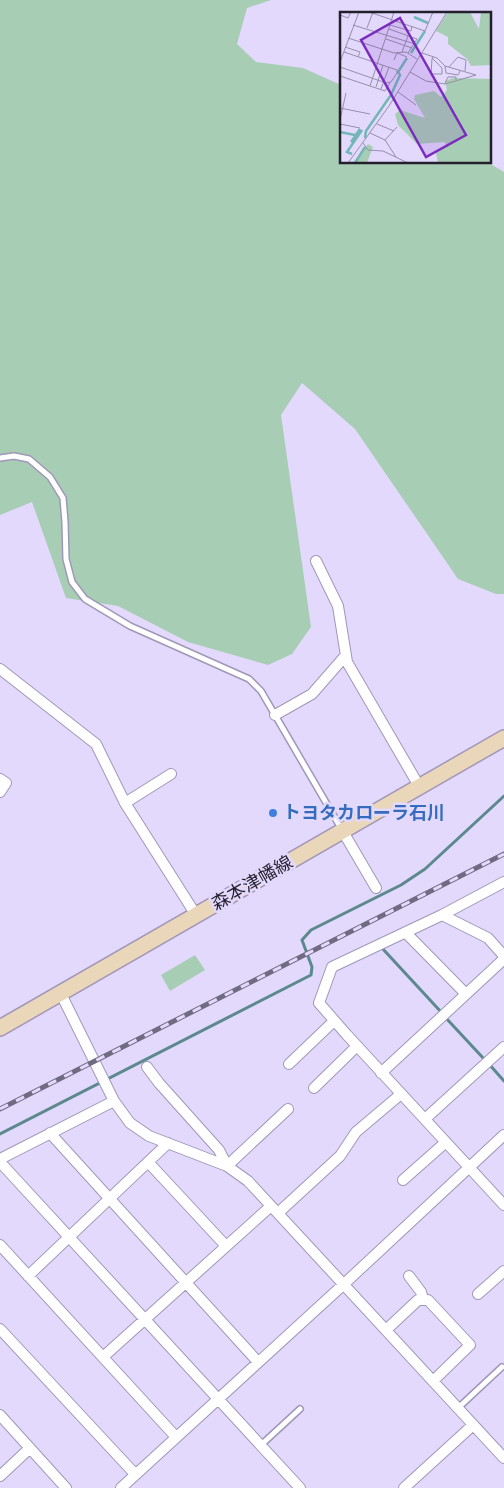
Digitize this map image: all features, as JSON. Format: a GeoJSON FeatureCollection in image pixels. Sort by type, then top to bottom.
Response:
{"type":"FeatureCollection","features":[{"type":"Feature","properties":{"kind":"main road","name":"森本津幡線"},"geometry":{"type":"LineString","coordinates":[[0,1028],[504,738]]}},
{"type":"Feature","properties":{"kind":"street"},"geometry":{"type":"LineString","coordinates":[[316,561],[338,606],[347,662],[419,786]]}},
{"type":"Feature","properties":{"kind":"street"},"geometry":{"type":"LineString","coordinates":[[275,716],[312,694],[346,655]]}},
{"type":"Feature","properties":{"kind":"street"},"geometry":{"type":"LineString","coordinates":[[0,669],[96,744],[125,803],[196,916]]}},
{"type":"Feature","properties":{"kind":"street"},"geometry":{"type":"LineString","coordinates":[[125,803],[171,774]]}},
{"type":"Feature","properties":{"kind":"street"},"geometry":{"type":"LineString","coordinates":[[0,779],[6,783],[0,792]]}},
{"type":"Feature","properties":{"kind":"street"},"geometry":{"type":"LineString","coordinates":[[342,830],[376,888]]}},
{"type":"Feature","properties":{"kind":"street"},"geometry":{"type":"LineString","coordinates":[[502,1198],[470,1168],[381,1073],[319,1003],[332,967],[406,933],[504,882]]}},
{"type":"Feature","properties":{"kind":"street"},"geometry":{"type":"LineString","coordinates":[[381,1073],[504,957],[488,938],[442,915]]}},
{"type":"Feature","properties":{"kind":"street"},"geometry":{"type":"LineString","coordinates":[[406,933],[466,994]]}},
{"type":"Feature","properties":{"kind":"street"},"geometry":{"type":"LineString","coordinates":[[61,994],[107,1087],[130,1123],[149,1136],[196,1152],[227,1166],[248,1181],[473,1425],[503,1454]]}},
{"type":"Feature","properties":{"kind":"street"},"geometry":{"type":"LineString","coordinates":[[289,1064],[334,1021]]}},
{"type":"Feature","properties":{"kind":"street"},"geometry":{"type":"LineString","coordinates":[[314,1088],[357,1046]]}},
{"type":"Feature","properties":{"kind":"street"},"geometry":{"type":"LineString","coordinates":[[425,1119],[504,1047]]}},
{"type":"Feature","properties":{"kind":"street"},"geometry":{"type":"LineString","coordinates":[[147,1067],[158,1083],[219,1150],[227,1166]]}},
{"type":"Feature","properties":{"kind":"street"},"geometry":{"type":"LineString","coordinates":[[102,1357],[226,1246],[340,1156],[356,1132],[402,1094]]}},
{"type":"Feature","properties":{"kind":"street"},"geometry":{"type":"LineString","coordinates":[[114,1100],[0,1160],[300,1488]]}},
{"type":"Feature","properties":{"kind":"street"},"geometry":{"type":"LineString","coordinates":[[227,1166],[288,1109]]}},
{"type":"Feature","properties":{"kind":"street"},"geometry":{"type":"LineString","coordinates":[[50,1133],[258,1362]]}},
{"type":"Feature","properties":{"kind":"street"},"geometry":{"type":"LineString","coordinates":[[120,1488],[504,1135]]}},
{"type":"Feature","properties":{"kind":"street"},"geometry":{"type":"LineString","coordinates":[[403,1180],[446,1142]]}},
{"type":"Feature","properties":{"kind":"street"},"geometry":{"type":"LineString","coordinates":[[28,1276],[168,1143]]}},
{"type":"Feature","properties":{"kind":"street"},"geometry":{"type":"LineString","coordinates":[[148,1162],[226,1246]]}},
{"type":"Feature","properties":{"kind":"street"},"geometry":{"type":"LineString","coordinates":[[0,1245],[176,1437]]}},
{"type":"Feature","properties":{"kind":"street"},"geometry":{"type":"LineString","coordinates":[[478,1294],[504,1271]]}},
{"type":"Feature","properties":{"kind":"street"},"geometry":{"type":"LineString","coordinates":[[409,1276],[421,1292],[423,1300]]}},
{"type":"Feature","properties":{"kind":"street"},"geometry":{"type":"LineString","coordinates":[[386,1330],[418,1300],[428,1300],[470,1345],[433,1381]]}},
{"type":"Feature","properties":{"kind":"street"},"geometry":{"type":"LineString","coordinates":[[0,1329],[136,1474]]}},
{"type":"Feature","properties":{"kind":"street"},"geometry":{"type":"LineString","coordinates":[[0,1415],[66,1488]]}},
{"type":"Feature","properties":{"kind":"street"},"geometry":{"type":"LineString","coordinates":[[404,1488],[473,1425]]}},
{"type":"Feature","properties":{"kind":"street"},"geometry":{"type":"LineString","coordinates":[[0,1476],[30,1448]]}},
{"type":"Feature","properties":{"kind":"lane"},"geometry":{"type":"LineString","coordinates":[[0,458],[14,456],[29,459],[50,477],[62,498],[64,506],[66,559],[72,582],[85,600],[130,626],[249,678],[261,691],[342,830]]}},
{"type":"Feature","properties":{"kind":"lane"},"geometry":{"type":"LineString","coordinates":[[458,1408],[502,1366]]}},
{"type":"Feature","properties":{"kind":"lane"},"geometry":{"type":"LineString","coordinates":[[260,1445],[300,1409]]}},
{"type":"Feature","properties":{"kind":"green space"},"geometry":{"type":"Polygon","coordinates":[[[0,0],[271,0],[247,8],[237,44],[256,62],[303,68],[340,85],[340,164],[491,164],[504,172],[504,594],[496,594],[458,579],[355,429],[302,383],[281,415],[311,627],[292,654],[268,665],[188,642],[118,606],[66,598],[32,502],[0,515],[0,0]]]}},
{"type":"Feature","properties":{"kind":"green space"},"geometry":{"type":"Polygon","coordinates":[[[195,955],[205,970],[170,991],[161,975],[195,955]]]}},
{"type":"Feature","properties":{"kind":"waterway"},"geometry":{"type":"LineString","coordinates":[[0,1134],[311,975],[312,967],[302,940],[311,930],[401,885],[425,869],[504,796]]}},
{"type":"Feature","properties":{"kind":"waterway"},"geometry":{"type":"LineString","coordinates":[[382,948],[442,1013]]}},
{"type":"Feature","properties":{"kind":"waterway"},"geometry":{"type":"LineString","coordinates":[[445,1017],[485,1060]]}},
{"type":"Feature","properties":{"kind":"waterway"},"geometry":{"type":"LineString","coordinates":[[489,1064],[504,1081]]}},
{"type":"Feature","properties":{"kind":"railway"},"geometry":{"type":"LineString","coordinates":[[0,1109],[504,854]]}},
{"type":"Feature","properties":{"kind":"place","name":"トヨタカローラ石川"},"geometry":{"type":"Point","coordinates":[273,813]}}]}
